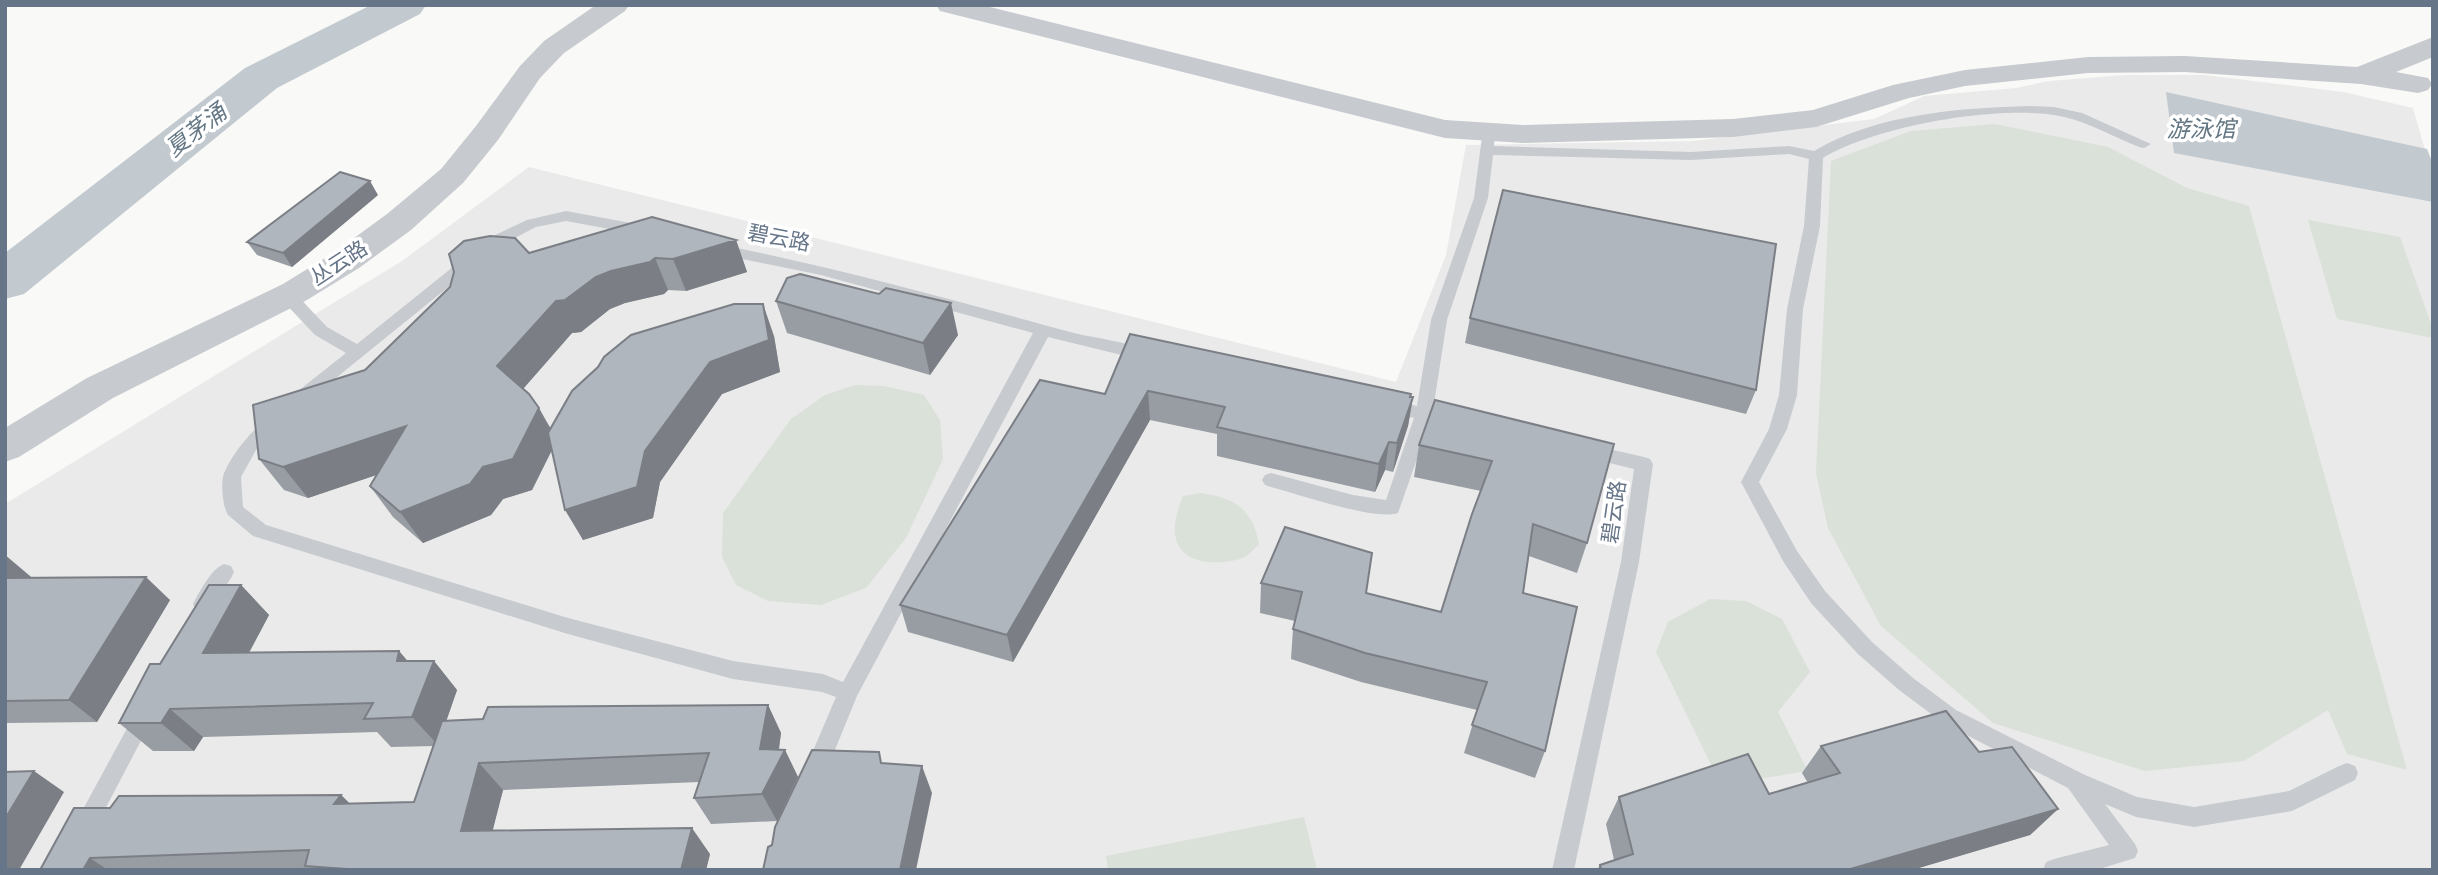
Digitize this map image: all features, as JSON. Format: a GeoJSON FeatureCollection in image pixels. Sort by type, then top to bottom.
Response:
{"type":"FeatureCollection","features":[{"type":"Feature","properties":{"kind":"street","name":"丛云路"},"geometry":{"type":"LineString","coordinates":[[5,447],[100,388],[287,295],[347,260],[408,215],[452,176],[487,133],[530,72],[546,56],[615,5]]}},
{"type":"Feature","properties":{"kind":"street"},"geometry":{"type":"LineString","coordinates":[[949,5],[1488,141],[1575,134],[1733,128],[1816,118],[1903,91],[1965,78],[2088,65],[2185,64],[2361,76],[2418,84]]}},
{"type":"Feature","properties":{"kind":"street"},"geometry":{"type":"LineString","coordinates":[[2361,76],[2410,58],[2433,45]]}},
{"type":"Feature","properties":{"kind":"lane"},"geometry":{"type":"LineString","coordinates":[[2144,144],[2055,111],[2000,112],[1917,121],[1874,129],[1827,147],[1816,156],[1812,226],[1794,309],[1788,395],[1778,429],[1750,482],[1790,556],[1818,597],[1865,648],[1906,684],[1949,716],[2075,781],[2136,807],[2194,817],[2292,801],[2347,773]]}},
{"type":"Feature","properties":{"kind":"lane"},"geometry":{"type":"LineString","coordinates":[[1270,480],[1353,502],[1392,508],[1424,414],[1439,320],[1481,198],[1488,141],[1691,156],[1789,150],[1816,156]]}},
{"type":"Feature","properties":{"kind":"lane"},"geometry":{"type":"LineString","coordinates":[[661,235],[566,216],[532,223],[494,242],[438,290],[292,405],[250,445],[232,477],[234,510],[260,531],[568,626],[733,670],[823,682],[848,693]]}},
{"type":"Feature","properties":{"kind":"lane","name":"碧云路"},"geometry":{"type":"LineString","coordinates":[[701,245],[821,270],[1097,345],[1163,358]]}},
{"type":"Feature","properties":{"kind":"lane"},"geometry":{"type":"LineString","coordinates":[[438,290],[442,312]]}},
{"type":"Feature","properties":{"kind":"lane"},"geometry":{"type":"LineString","coordinates":[[287,295],[321,331],[359,353]]}},
{"type":"Feature","properties":{"kind":"lane"},"geometry":{"type":"LineString","coordinates":[[804,794],[848,693],[1044,330]]}},
{"type":"Feature","properties":{"kind":"lane"},"geometry":{"type":"LineString","coordinates":[[292,405],[326,403]]}},
{"type":"Feature","properties":{"kind":"lane"},"geometry":{"type":"LineString","coordinates":[[1373,403],[1462,423]]}},
{"type":"Feature","properties":{"kind":"lane","name":"碧云路"},"geometry":{"type":"LineString","coordinates":[[1563,870],[1630,562],[1644,464],[1576,449]]}},
{"type":"Feature","properties":{"kind":"lane"},"geometry":{"type":"LineString","coordinates":[[191,623],[224,572]]}},
{"type":"Feature","properties":{"kind":"lane"},"geometry":{"type":"LineString","coordinates":[[61,870],[151,703]]}},
{"type":"Feature","properties":{"kind":"lane"},"geometry":{"type":"LineString","coordinates":[[2054,870],[2127,851],[2075,781]]}},
{"type":"Feature","properties":{"kind":"shaded area"},"geometry":{"type":"Polygon","coordinates":[[[2125,75],[2205,75],[2343,92],[2413,108],[2433,178],[2433,870],[5,870],[5,504],[402,261],[529,167],[1396,382],[1446,255],[1466,145],[1693,141],[1874,119],[1924,96],[2125,75]]]}},
{"type":"Feature","properties":{"kind":"shaded area"},"geometry":{"type":"Polygon","coordinates":[[[1995,124],[2108,147],[2187,188],[2249,206],[2407,770],[2347,754],[2328,710],[2244,761],[2145,771],[1993,723],[1881,626],[1828,528],[1816,473],[1831,161],[1911,131],[1995,124]]]}},
{"type":"Feature","properties":{"kind":"shaded area"},"geometry":{"type":"Polygon","coordinates":[[[2308,220],[2400,237],[2433,329],[2433,338],[2337,319],[2308,220]]]}},
{"type":"Feature","properties":{"kind":"shaded area"},"geometry":{"type":"Polygon","coordinates":[[[855,385],[884,386],[924,395],[940,420],[943,459],[906,538],[866,588],[821,605],[768,601],[736,585],[722,557],[723,513],[791,419],[825,395],[855,385]]]}},
{"type":"Feature","properties":{"kind":"shaded area"},"geometry":{"type":"Polygon","coordinates":[[[1201,493],[1232,502],[1246,513],[1252,522],[1259,544],[1243,558],[1219,562],[1201,561],[1186,555],[1177,543],[1175,530],[1183,496],[1201,493]]]}},
{"type":"Feature","properties":{"kind":"shaded area"},"geometry":{"type":"Polygon","coordinates":[[[1710,599],[1746,601],[1782,619],[1810,672],[1778,712],[1808,771],[1721,785],[1656,652],[1668,622],[1710,599]]]}},
{"type":"Feature","properties":{"kind":"shaded area"},"geometry":{"type":"Polygon","coordinates":[[[1304,817],[1317,870],[1108,870],[1106,856],[1304,817]]]}},
{"type":"Feature","properties":{"kind":"water","name":"游泳馆"},"geometry":{"type":"Polygon","coordinates":[[[2166,92],[2427,149],[2433,164],[2433,202],[2174,153],[2166,92]]]}},
{"type":"Feature","properties":{"kind":"building"},"geometry":{"type":"Polygon","coordinates":[[[340,172],[370,181],[283,253],[247,242],[340,172]]]}},
{"type":"Feature","properties":{"kind":"building"},"geometry":{"type":"Polygon","coordinates":[[[1503,190],[1776,244],[1756,390],[1470,318],[1503,190]]]}},
{"type":"Feature","properties":{"kind":"building"},"geometry":{"type":"Polygon","coordinates":[[[652,217],[736,240],[673,259],[655,258],[650,262],[611,271],[596,277],[565,300],[556,301],[497,366],[529,394],[539,408],[513,459],[483,467],[470,484],[400,512],[370,486],[406,426],[283,467],[259,459],[253,405],[365,370],[450,287],[454,272],[449,254],[464,241],[490,236],[515,238],[529,253],[652,217]]]}},
{"type":"Feature","properties":{"kind":"building"},"geometry":{"type":"Polygon","coordinates":[[[800,274],[879,294],[886,288],[951,303],[923,343],[776,301],[787,278],[800,274]]]}},
{"type":"Feature","properties":{"kind":"building"},"geometry":{"type":"Polygon","coordinates":[[[734,304],[763,304],[769,340],[710,362],[645,451],[637,487],[565,510],[548,433],[572,391],[598,367],[604,357],[631,335],[734,304]]]}},
{"type":"Feature","properties":{"kind":"building"},"geometry":{"type":"Polygon","coordinates":[[[1130,334],[1411,394],[1410,397],[1413,397],[1397,443],[1389,442],[1379,464],[1217,427],[1225,407],[1148,391],[1007,635],[900,605],[1040,380],[1105,394],[1130,334]]]}},
{"type":"Feature","properties":{"kind":"building"},"geometry":{"type":"Polygon","coordinates":[[[1435,400],[1614,444],[1587,543],[1533,524],[1523,593],[1577,607],[1545,751],[1472,725],[1487,682],[1365,653],[1293,629],[1302,592],[1261,583],[1285,527],[1372,553],[1366,593],[1441,612],[1492,461],[1419,445],[1435,400]]]}},
{"type":"Feature","properties":{"kind":"building"},"geometry":{"type":"Polygon","coordinates":[[[146,577],[69,700],[5,701],[5,578],[146,577]]]}},
{"type":"Feature","properties":{"kind":"building"},"geometry":{"type":"Polygon","coordinates":[[[209,585],[241,585],[203,653],[399,651],[397,661],[434,661],[412,717],[364,719],[373,703],[170,709],[161,723],[119,723],[150,664],[160,664],[209,585]]]}},
{"type":"Feature","properties":{"kind":"building"},"geometry":{"type":"Polygon","coordinates":[[[768,705],[760,749],[785,750],[762,794],[694,798],[709,753],[479,763],[461,831],[692,828],[681,870],[361,870],[305,866],[309,850],[90,858],[83,870],[40,870],[74,808],[110,808],[119,796],[341,795],[334,804],[414,802],[442,721],[483,719],[488,707],[768,705]]]}},
{"type":"Feature","properties":{"kind":"building"},"geometry":{"type":"Polygon","coordinates":[[[1946,711],[1979,752],[2012,747],[2058,809],[1847,870],[1601,870],[1600,865],[1633,854],[1619,797],[1748,754],[1769,794],[1840,773],[1821,746],[1946,711]]]}},
{"type":"Feature","properties":{"kind":"building"},"geometry":{"type":"Polygon","coordinates":[[[812,750],[879,752],[881,763],[922,766],[900,870],[763,870],[775,827],[812,750]]]}},
{"type":"Feature","properties":{"kind":"building"},"geometry":{"type":"Polygon","coordinates":[[[34,771],[5,819],[5,772],[34,771]]]}},
{"type":"Feature","properties":{"kind":"waterway","name":"夏茅涌"},"geometry":{"type":"LineString","coordinates":[[5,281],[261,78],[405,5]]}}]}
